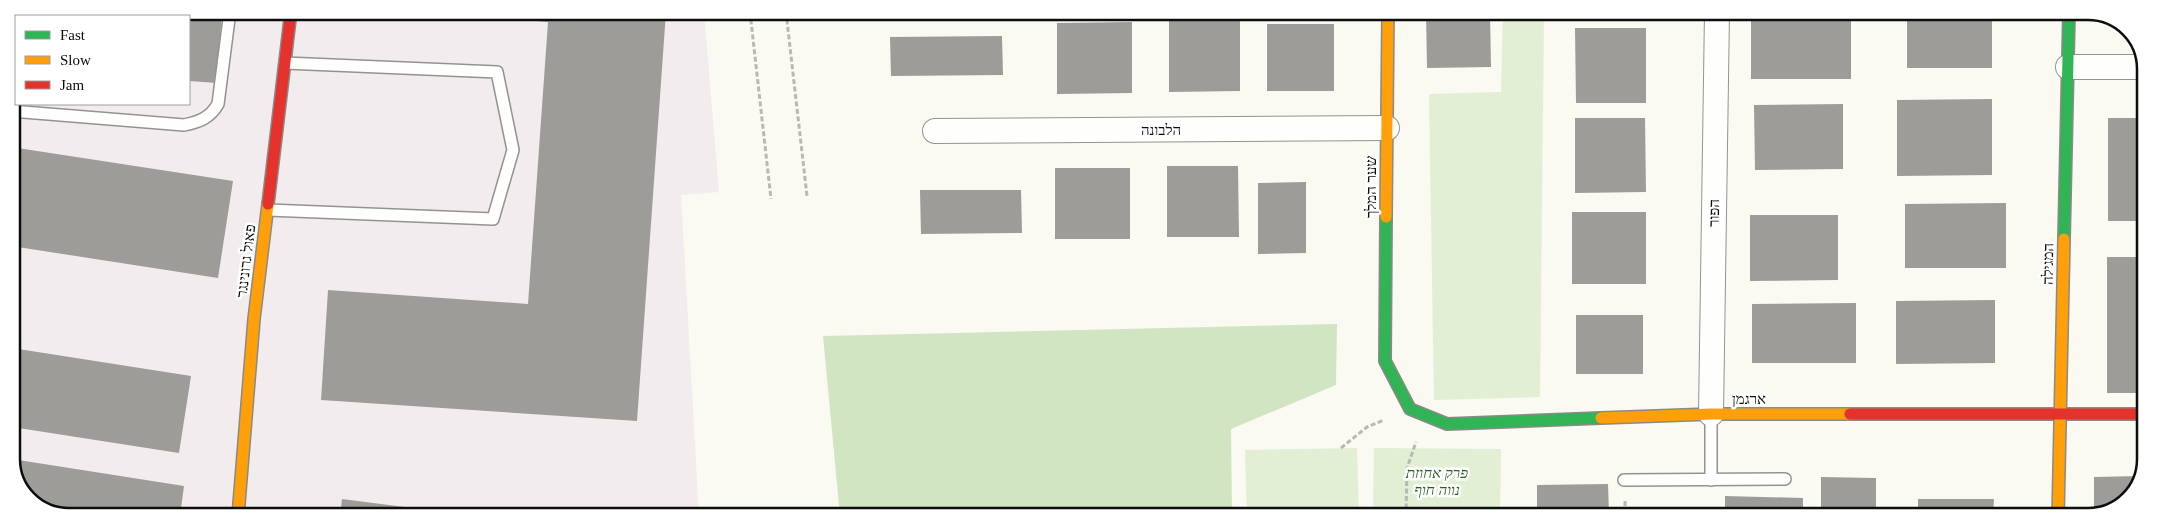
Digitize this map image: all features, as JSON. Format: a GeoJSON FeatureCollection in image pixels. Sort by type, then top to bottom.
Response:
{"type":"FeatureCollection","features":[{"type":"Feature","properties":{"kind":"street","name":"פאול גרונינגר"},"geometry":{"type":"LineString","coordinates":[[239,508],[254,318],[290,20]]}},
{"type":"Feature","properties":{"kind":"street","name":"שער המלך"},"geometry":{"type":"LineString","coordinates":[[1388,20],[1385,361],[1410,410]]}},
{"type":"Feature","properties":{"kind":"street","name":"הפור"},"geometry":{"type":"LineString","coordinates":[[1712,414],[1717,20]]}},
{"type":"Feature","properties":{"kind":"street","name":"המגילה"},"geometry":{"type":"LineString","coordinates":[[2058,508],[2070,20]]}},
{"type":"Feature","properties":{"kind":"street"},"geometry":{"type":"LineString","coordinates":[[2068,67],[2137,67]]}},
{"type":"Feature","properties":{"kind":"street","name":"הלבונה"},"geometry":{"type":"LineString","coordinates":[[935,132],[1387,128]]}},
{"type":"Feature","properties":{"kind":"street","name":"ארגמן"},"geometry":{"type":"LineString","coordinates":[[1410,410],[1447,424],[1712,414],[2137,414]]}},
{"type":"Feature","properties":{"kind":"lane"},"geometry":{"type":"LineString","coordinates":[[20,112],[184,125],[201,121],[213,113],[218,104],[229,20]]}},
{"type":"Feature","properties":{"kind":"lane"},"geometry":{"type":"LineString","coordinates":[[268,210],[493,219],[513,150],[497,72],[285,63]]}},
{"type":"Feature","properties":{"kind":"lane"},"geometry":{"type":"LineString","coordinates":[[1711,480],[1712,414]]}},
{"type":"Feature","properties":{"kind":"lane"},"geometry":{"type":"LineString","coordinates":[[1624,480],[1785,479]]}},
{"type":"Feature","properties":{"kind":"path"},"geometry":{"type":"LineString","coordinates":[[751,20],[771,199]]}},
{"type":"Feature","properties":{"kind":"path"},"geometry":{"type":"LineString","coordinates":[[787,20],[807,196]]}},
{"type":"Feature","properties":{"kind":"path"},"geometry":{"type":"LineString","coordinates":[[1341,448],[1367,427],[1410,410]]}},
{"type":"Feature","properties":{"kind":"path"},"geometry":{"type":"LineString","coordinates":[[1406,508],[1407,468],[1419,434],[1447,424]]}},
{"type":"Feature","properties":{"kind":"shaded area"},"geometry":{"type":"Polygon","coordinates":[[[190,20],[705,20],[719,192],[681,195],[699,508],[69,508],[53,505],[39,498],[28,486],[24,478],[20,462],[20,105],[190,105],[190,20]]]}},
{"type":"Feature","properties":{"kind":"green space"},"geometry":{"type":"Polygon","coordinates":[[[1503,20],[1544,20],[1540,397],[1434,400],[1429,94],[1501,92],[1503,20]]]}},
{"type":"Feature","properties":{"kind":"green space"},"geometry":{"type":"Polygon","coordinates":[[[1337,324],[1336,385],[1231,429],[1232,508],[839,508],[823,336],[1337,324]]]}},
{"type":"Feature","properties":{"kind":"green space"},"geometry":{"type":"Polygon","coordinates":[[[1357,448],[1359,508],[1247,508],[1245,450],[1357,448]]]}},
{"type":"Feature","properties":{"kind":"green space","name":"פרק אחוזת נווה חוף"},"geometry":{"type":"Polygon","coordinates":[[[1374,448],[1501,449],[1500,508],[1373,508],[1374,448]]]}},
{"type":"Feature","properties":{"kind":"building"},"geometry":{"type":"Polygon","coordinates":[[[190,20],[221,20],[217,83],[190,81],[190,20]]]}},
{"type":"Feature","properties":{"kind":"building"},"geometry":{"type":"Polygon","coordinates":[[[524,20],[665,20],[637,421],[321,400],[328,290],[528,304],[548,22],[524,20]]]}},
{"type":"Feature","properties":{"kind":"building"},"geometry":{"type":"Polygon","coordinates":[[[1426,20],[1490,20],[1491,67],[1427,68],[1426,20]]]}},
{"type":"Feature","properties":{"kind":"building"},"geometry":{"type":"Polygon","coordinates":[[[1751,20],[1851,20],[1851,79],[1751,79],[1751,20]]]}},
{"type":"Feature","properties":{"kind":"building"},"geometry":{"type":"Polygon","coordinates":[[[1907,20],[1992,20],[1992,68],[1907,68],[1907,20]]]}},
{"type":"Feature","properties":{"kind":"building"},"geometry":{"type":"Polygon","coordinates":[[[1169,21],[1240,21],[1240,91],[1169,92],[1169,21]]]}},
{"type":"Feature","properties":{"kind":"building"},"geometry":{"type":"Polygon","coordinates":[[[1132,22],[1132,93],[1057,94],[1057,23],[1132,22]]]}},
{"type":"Feature","properties":{"kind":"building"},"geometry":{"type":"Polygon","coordinates":[[[1267,24],[1334,24],[1334,91],[1267,91],[1267,24]]]}},
{"type":"Feature","properties":{"kind":"building"},"geometry":{"type":"Polygon","coordinates":[[[1575,28],[1646,28],[1646,103],[1576,103],[1575,28]]]}},
{"type":"Feature","properties":{"kind":"building"},"geometry":{"type":"Polygon","coordinates":[[[1002,36],[1003,75],[891,76],[890,37],[1002,36]]]}},
{"type":"Feature","properties":{"kind":"building"},"geometry":{"type":"Polygon","coordinates":[[[1992,99],[1992,175],[1897,176],[1897,100],[1992,99]]]}},
{"type":"Feature","properties":{"kind":"building"},"geometry":{"type":"Polygon","coordinates":[[[1843,104],[1843,169],[1755,170],[1754,105],[1843,104]]]}},
{"type":"Feature","properties":{"kind":"building"},"geometry":{"type":"Polygon","coordinates":[[[1575,118],[1645,118],[1646,192],[1575,193],[1575,118]]]}},
{"type":"Feature","properties":{"kind":"building"},"geometry":{"type":"Polygon","coordinates":[[[2108,118],[2137,118],[2137,221],[2108,221],[2108,118]]]}},
{"type":"Feature","properties":{"kind":"building"},"geometry":{"type":"Polygon","coordinates":[[[20,148],[233,181],[218,278],[20,247],[20,148]]]}},
{"type":"Feature","properties":{"kind":"building"},"geometry":{"type":"Polygon","coordinates":[[[1167,166],[1238,166],[1239,237],[1167,237],[1167,166]]]}},
{"type":"Feature","properties":{"kind":"building"},"geometry":{"type":"Polygon","coordinates":[[[1055,168],[1130,168],[1130,239],[1055,239],[1055,168]]]}},
{"type":"Feature","properties":{"kind":"building"},"geometry":{"type":"Polygon","coordinates":[[[1306,182],[1306,253],[1258,254],[1258,183],[1306,182]]]}},
{"type":"Feature","properties":{"kind":"building"},"geometry":{"type":"Polygon","coordinates":[[[920,190],[1021,190],[1022,233],[921,234],[920,190]]]}},
{"type":"Feature","properties":{"kind":"building"},"geometry":{"type":"Polygon","coordinates":[[[2006,203],[2006,268],[1905,268],[1905,204],[2006,203]]]}},
{"type":"Feature","properties":{"kind":"building"},"geometry":{"type":"Polygon","coordinates":[[[1572,212],[1646,212],[1646,284],[1572,284],[1572,212]]]}},
{"type":"Feature","properties":{"kind":"building"},"geometry":{"type":"Polygon","coordinates":[[[1750,215],[1838,215],[1838,280],[1750,281],[1750,215]]]}},
{"type":"Feature","properties":{"kind":"building"},"geometry":{"type":"Polygon","coordinates":[[[2107,257],[2137,257],[2137,393],[2107,393],[2107,257]]]}},
{"type":"Feature","properties":{"kind":"building"},"geometry":{"type":"Polygon","coordinates":[[[1995,300],[1995,363],[1896,364],[1896,301],[1995,300]]]}},
{"type":"Feature","properties":{"kind":"building"},"geometry":{"type":"Polygon","coordinates":[[[1856,303],[1856,363],[1752,363],[1752,304],[1856,303]]]}},
{"type":"Feature","properties":{"kind":"building"},"geometry":{"type":"Polygon","coordinates":[[[1576,315],[1643,315],[1643,374],[1576,374],[1576,315]]]}},
{"type":"Feature","properties":{"kind":"building"},"geometry":{"type":"Polygon","coordinates":[[[20,349],[191,376],[179,453],[20,428],[20,349]]]}},
{"type":"Feature","properties":{"kind":"building"},"geometry":{"type":"Polygon","coordinates":[[[20,460],[184,486],[181,508],[59,507],[44,501],[32,491],[24,478],[20,460]]]}},
{"type":"Feature","properties":{"kind":"building"},"geometry":{"type":"Polygon","coordinates":[[[2133,476],[2127,489],[2120,496],[2104,505],[2094,507],[2094,477],[2133,476]]]}},
{"type":"Feature","properties":{"kind":"building"},"geometry":{"type":"Polygon","coordinates":[[[1821,477],[1876,478],[1876,508],[1821,508],[1821,477]]]}},
{"type":"Feature","properties":{"kind":"building"},"geometry":{"type":"Polygon","coordinates":[[[1608,484],[1609,508],[1537,508],[1537,485],[1608,484]]]}},
{"type":"Feature","properties":{"kind":"building"},"geometry":{"type":"Polygon","coordinates":[[[1725,496],[1803,498],[1803,508],[1725,508],[1725,496]]]}},
{"type":"Feature","properties":{"kind":"building"},"geometry":{"type":"Polygon","coordinates":[[[342,499],[412,508],[341,508],[342,499]]]}},
{"type":"Feature","properties":{"kind":"building"},"geometry":{"type":"Polygon","coordinates":[[[1918,499],[1994,499],[1994,508],[1918,508],[1918,499]]]}},
{"type":"Feature","properties":{"kind":"traffic: fast"},"geometry":{"type":"LineString","coordinates":[[2064,239],[2069,20]]}},
{"type":"Feature","properties":{"kind":"traffic: fast"},"geometry":{"type":"LineString","coordinates":[[1386,217],[1385,361],[1410,409],[1447,424],[1601,418]]}},
{"type":"Feature","properties":{"kind":"traffic: slow"},"geometry":{"type":"LineString","coordinates":[[1386,217],[1388,20]]}},
{"type":"Feature","properties":{"kind":"traffic: slow"},"geometry":{"type":"LineString","coordinates":[[239,508],[254,319],[268,204]]}},
{"type":"Feature","properties":{"kind":"traffic: slow"},"geometry":{"type":"LineString","coordinates":[[2058,508],[2064,239]]}},
{"type":"Feature","properties":{"kind":"traffic: slow"},"geometry":{"type":"LineString","coordinates":[[1601,418],[1711,414],[1850,414]]}},
{"type":"Feature","properties":{"kind":"traffic: jam"},"geometry":{"type":"LineString","coordinates":[[268,204],[290,20]]}},
{"type":"Feature","properties":{"kind":"traffic: jam"},"geometry":{"type":"LineString","coordinates":[[1850,414],[2137,414]]}}]}
